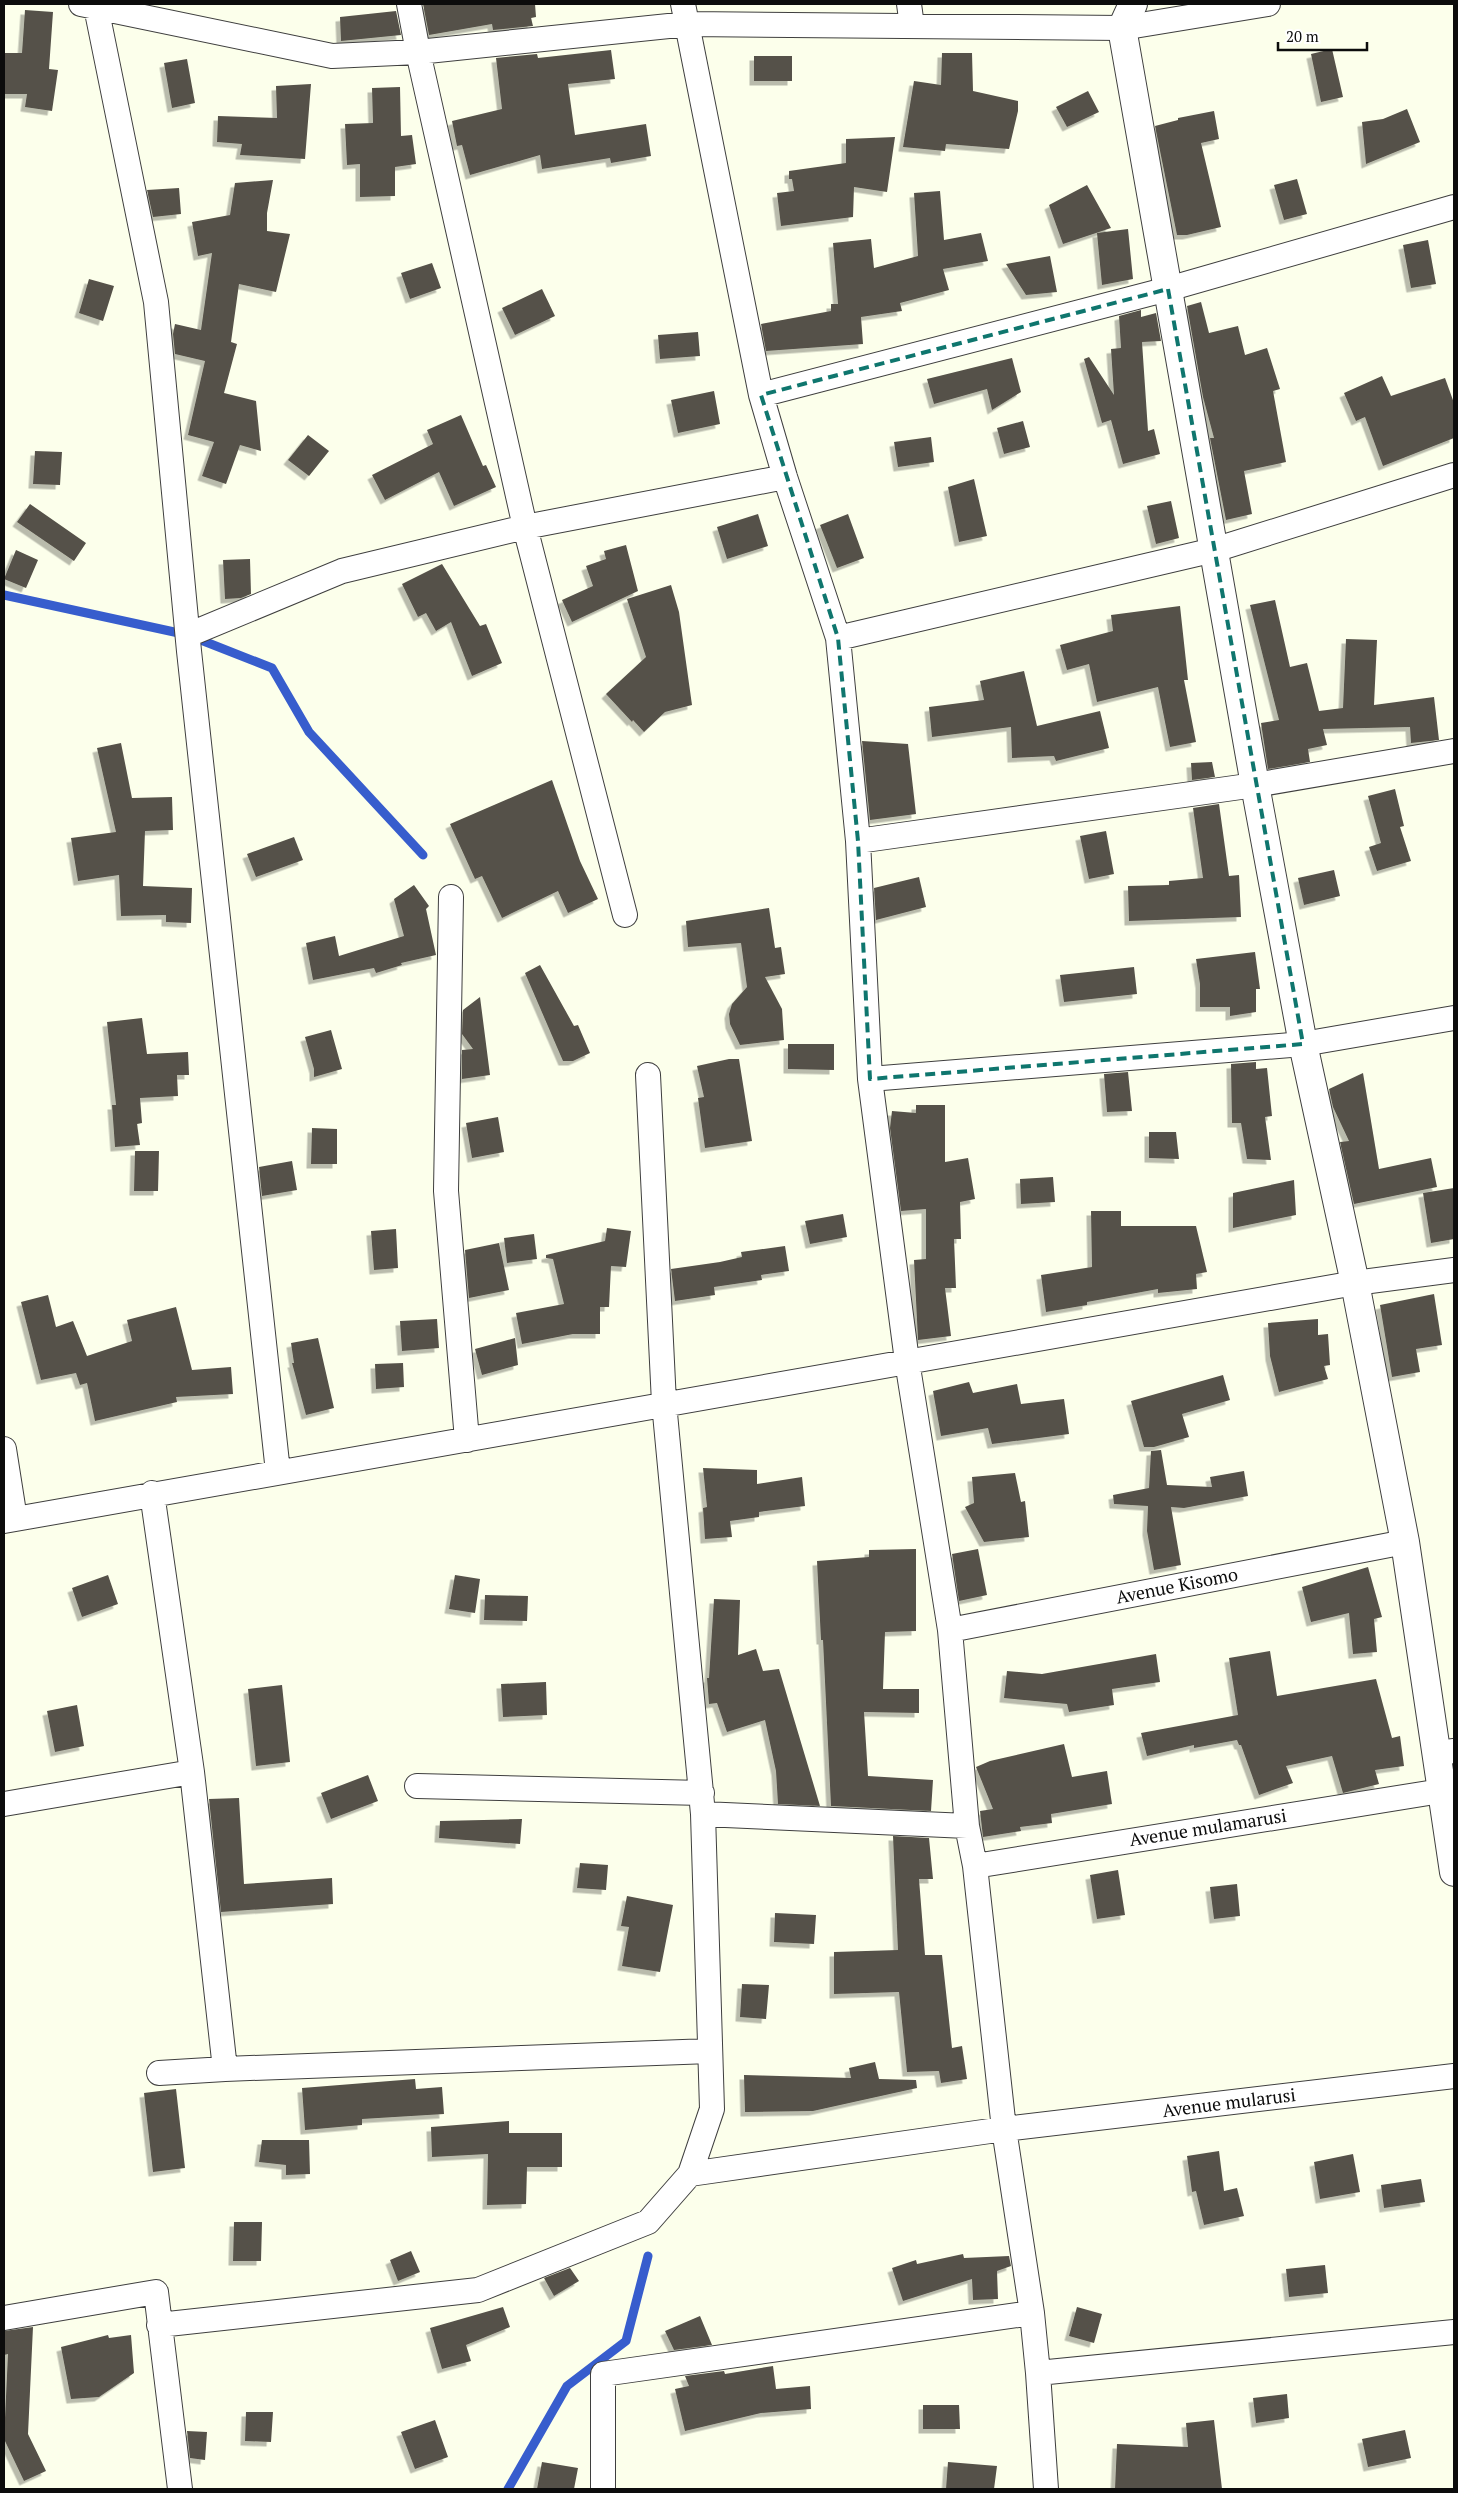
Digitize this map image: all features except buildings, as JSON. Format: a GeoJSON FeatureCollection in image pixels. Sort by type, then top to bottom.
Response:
{"type":"FeatureCollection","features":[{"type":"Feature","properties":{"kind":"street"},"geometry":{"type":"LineString","coordinates":[[409,4],[418,52],[525,527],[625,915]]}},
{"type":"Feature","properties":{"kind":"street"},"geometry":{"type":"LineString","coordinates":[[1133,4],[1122,28],[1255,785],[1303,1044],[1355,1283],[1445,1752],[1441,1791],[1454,1872]]}},
{"type":"Feature","properties":{"kind":"street"},"geometry":{"type":"LineString","coordinates":[[278,1472],[188,635],[156,302],[88,6],[154,12],[332,56],[418,52],[686,14],[910,15],[1122,28],[1268,4]]}},
{"type":"Feature","properties":{"kind":"street"},"geometry":{"type":"LineString","coordinates":[[686,14],[761,395],[785,477],[838,638],[858,841],[870,1079],[907,1361],[950,1630],[967,1826],[975,1866],[1004,2130],[1032,2313],[1046,2489]]}},
{"type":"Feature","properties":{"kind":"street"},"geometry":{"type":"LineString","coordinates":[[761,395],[1168,289],[1454,207]]}},
{"type":"Feature","properties":{"kind":"street"},"geometry":{"type":"LineString","coordinates":[[838,638],[1214,550],[1454,475]]}},
{"type":"Feature","properties":{"kind":"street"},"geometry":{"type":"LineString","coordinates":[[188,635],[342,571],[525,527],[785,477]]}},
{"type":"Feature","properties":{"kind":"street"},"geometry":{"type":"LineString","coordinates":[[858,841],[1255,785],[1454,751]]}},
{"type":"Feature","properties":{"kind":"street"},"geometry":{"type":"LineString","coordinates":[[451,898],[446,1192],[467,1440]]}},
{"type":"Feature","properties":{"kind":"street"},"geometry":{"type":"LineString","coordinates":[[870,1079],[1303,1044],[1454,1018]]}},
{"type":"Feature","properties":{"kind":"street"},"geometry":{"type":"LineString","coordinates":[[159,2325],[478,2290],[648,2222],[690,2174],[712,2109],[702,1803],[664,1403],[648,1075]]}},
{"type":"Feature","properties":{"kind":"street"},"geometry":{"type":"LineString","coordinates":[[4,1449],[9,1520],[152,1493],[467,1440],[664,1403],[1355,1283],[1454,1270]]}},
{"type":"Feature","properties":{"kind":"street"},"geometry":{"type":"LineString","coordinates":[[152,1493],[192,1772],[225,2069]]}},
{"type":"Feature","properties":{"kind":"street","name":"Avenue Kisomo"},"geometry":{"type":"LineString","coordinates":[[950,1630],[1405,1542]]}},
{"type":"Feature","properties":{"kind":"street"},"geometry":{"type":"LineString","coordinates":[[4,1804],[192,1772]]}},
{"type":"Feature","properties":{"kind":"street"},"geometry":{"type":"LineString","coordinates":[[418,1786],[702,1803],[967,1826]]}},
{"type":"Feature","properties":{"kind":"street","name":"Avenue mulamarusi"},"geometry":{"type":"LineString","coordinates":[[975,1866],[1441,1791]]}},
{"type":"Feature","properties":{"kind":"street"},"geometry":{"type":"LineString","coordinates":[[159,2073],[710,2051]]}},
{"type":"Feature","properties":{"kind":"street","name":"Avenue mularusi"},"geometry":{"type":"LineString","coordinates":[[690,2174],[1004,2130],[1454,2076]]}},
{"type":"Feature","properties":{"kind":"street"},"geometry":{"type":"LineString","coordinates":[[4,2318],[156,2292],[180,2489]]}},
{"type":"Feature","properties":{"kind":"street"},"geometry":{"type":"LineString","coordinates":[[603,2489],[603,2374],[1032,2313]]}},
{"type":"Feature","properties":{"kind":"street"},"geometry":{"type":"LineString","coordinates":[[1038,2373],[1454,2332]]}},
{"type":"Feature","properties":{"kind":"highlighted area"},"geometry":{"type":"Polygon","coordinates":[[[1168,289],[1303,1044],[870,1079],[858,841],[838,638],[761,395],[1168,289]]]}},
{"type":"Feature","properties":{"kind":"waterway"},"geometry":{"type":"LineString","coordinates":[[4,595],[188,635],[272,668],[309,732],[423,855]]}},
{"type":"Feature","properties":{"kind":"waterway"},"geometry":{"type":"LineString","coordinates":[[508,2489],[567,2386],[626,2341],[648,2256]]}}]}
